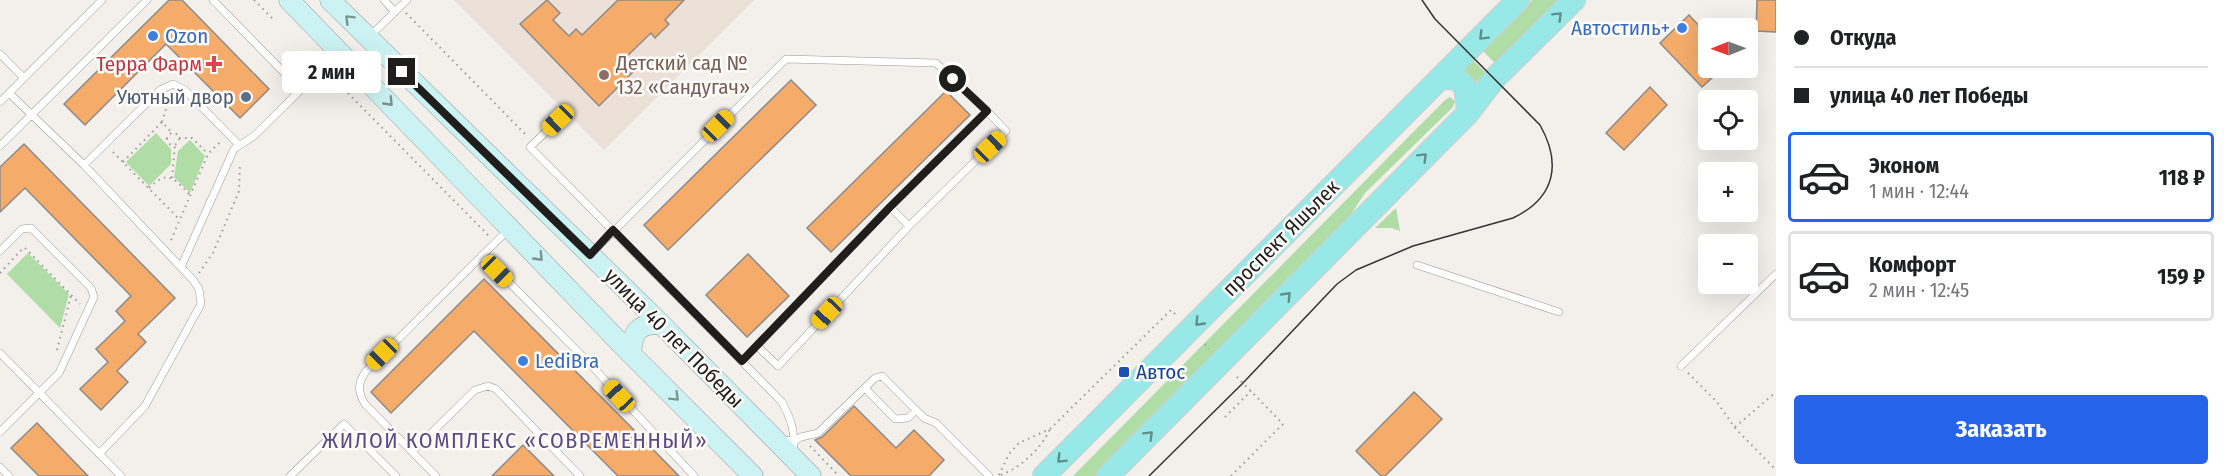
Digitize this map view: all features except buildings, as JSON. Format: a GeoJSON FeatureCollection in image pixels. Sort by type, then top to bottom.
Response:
{"type":"FeatureCollection","features":[{"type":"Feature","properties":{"kind":"main road","name":"проспект Яшьлек"},"geometry":{"type":"LineString","coordinates":[[1044,476],[1518,0]]}},
{"type":"Feature","properties":{"kind":"main road","name":"проспект Яшьлек"},"geometry":{"type":"LineString","coordinates":[[1108,476],[1468,113],[1495,78],[1574,0]]}},
{"type":"Feature","properties":{"kind":"main road"},"geometry":{"type":"LineString","coordinates":[[1440,79],[1450,77],[1465,85],[1468,113]]}},
{"type":"Feature","properties":{"kind":"street","name":"улица 40 лет Победы"},"geometry":{"type":"LineString","coordinates":[[289,0],[753,476]]}},
{"type":"Feature","properties":{"kind":"street","name":"улица 40 лет Победы"},"geometry":{"type":"LineString","coordinates":[[330,0],[661,324],[775,440],[794,449],[811,476]]}},
{"type":"Feature","properties":{"kind":"street"},"geometry":{"type":"LineString","coordinates":[[632,354],[633,340],[637,331],[646,324],[661,324]]}},
{"type":"Feature","properties":{"kind":"lane"},"geometry":{"type":"LineString","coordinates":[[0,102],[102,0]]}},
{"type":"Feature","properties":{"kind":"lane"},"geometry":{"type":"LineString","coordinates":[[0,146],[147,0]]}},
{"type":"Feature","properties":{"kind":"lane"},"geometry":{"type":"LineString","coordinates":[[213,0],[301,90]]}},
{"type":"Feature","properties":{"kind":"lane"},"geometry":{"type":"LineString","coordinates":[[384,0],[395,12]]}},
{"type":"Feature","properties":{"kind":"lane"},"geometry":{"type":"LineString","coordinates":[[368,38],[407,0]]}},
{"type":"Feature","properties":{"kind":"lane"},"geometry":{"type":"LineString","coordinates":[[181,267],[230,155],[239,145],[254,136],[340,51]]}},
{"type":"Feature","properties":{"kind":"lane"},"geometry":{"type":"LineString","coordinates":[[0,54],[24,78]]}},
{"type":"Feature","properties":{"kind":"lane"},"geometry":{"type":"LineString","coordinates":[[590,255],[786,59],[936,63],[1006,131],[909,226],[778,366],[757,346]]}},
{"type":"Feature","properties":{"kind":"lane"},"geometry":{"type":"LineString","coordinates":[[84,165],[160,90],[173,84],[185,90],[239,145]]}},
{"type":"Feature","properties":{"kind":"lane"},"geometry":{"type":"LineString","coordinates":[[9,93],[84,165],[199,289],[201,304],[142,411],[99,454]]}},
{"type":"Feature","properties":{"kind":"lane"},"geometry":{"type":"LineString","coordinates":[[742,361],[890,207],[987,111]]}},
{"type":"Feature","properties":{"kind":"lane"},"geometry":{"type":"LineString","coordinates":[[558,120],[530,147],[782,402],[792,423],[794,449]]}},
{"type":"Feature","properties":{"kind":"lane"},"geometry":{"type":"LineString","coordinates":[[890,207],[909,226]]}},
{"type":"Feature","properties":{"kind":"lane"},"geometry":{"type":"LineString","coordinates":[[436,476],[365,404],[359,388],[360,380],[366,370],[510,227]]}},
{"type":"Feature","properties":{"kind":"lane"},"geometry":{"type":"LineString","coordinates":[[0,251],[22,229],[31,228],[92,288],[94,297],[89,313],[61,370],[0,432]]}},
{"type":"Feature","properties":{"kind":"lane"},"geometry":{"type":"LineString","coordinates":[[482,255],[589,363],[694,476]]}},
{"type":"Feature","properties":{"kind":"lane"},"geometry":{"type":"LineString","coordinates":[[1417,266],[1559,312]]}},
{"type":"Feature","properties":{"kind":"lane"},"geometry":{"type":"LineString","coordinates":[[1682,366],[1776,274]]}},
{"type":"Feature","properties":{"kind":"lane"},"geometry":{"type":"LineString","coordinates":[[0,353],[120,476]]}},
{"type":"Feature","properties":{"kind":"lane"},"geometry":{"type":"LineString","coordinates":[[794,449],[801,437],[820,432],[875,378],[882,376],[924,418],[936,423],[989,476]]}},
{"type":"Feature","properties":{"kind":"lane"},"geometry":{"type":"LineString","coordinates":[[412,452],[475,390],[488,386],[496,389],[580,476]]}},
{"type":"Feature","properties":{"kind":"lane"},"geometry":{"type":"LineString","coordinates":[[865,388],[895,418],[908,418],[916,410]]}},
{"type":"Feature","properties":{"kind":"lane"},"geometry":{"type":"LineString","coordinates":[[290,476],[344,424],[396,476]]}},
{"type":"Feature","properties":{"kind":"lane"},"geometry":{"type":"LineString","coordinates":[[0,467],[9,476]]}},
{"type":"Feature","properties":{"kind":"path"},"geometry":{"type":"LineString","coordinates":[[254,0],[272,18]]}},
{"type":"Feature","properties":{"kind":"path"},"geometry":{"type":"LineString","coordinates":[[323,68],[495,242]]}},
{"type":"Feature","properties":{"kind":"path"},"geometry":{"type":"LineString","coordinates":[[123,162],[162,122],[173,84]]}},
{"type":"Feature","properties":{"kind":"path"},"geometry":{"type":"LineString","coordinates":[[162,122],[179,138],[192,138],[208,154]]}},
{"type":"Feature","properties":{"kind":"path"},"geometry":{"type":"LineString","coordinates":[[172,133],[167,136],[167,142],[175,145]]}},
{"type":"Feature","properties":{"kind":"path"},"geometry":{"type":"LineString","coordinates":[[166,251],[208,154],[228,133]]}},
{"type":"Feature","properties":{"kind":"path"},"geometry":{"type":"LineString","coordinates":[[172,178],[175,145],[178,144],[179,138]]}},
{"type":"Feature","properties":{"kind":"path"},"geometry":{"type":"LineString","coordinates":[[105,144],[180,220]]}},
{"type":"Feature","properties":{"kind":"path"},"geometry":{"type":"LineString","coordinates":[[193,280],[213,253],[239,191],[239,145]]}},
{"type":"Feature","properties":{"kind":"path"},"geometry":{"type":"LineString","coordinates":[[148,188],[162,177],[172,178],[190,195]]}},
{"type":"Feature","properties":{"kind":"path"},"geometry":{"type":"LineString","coordinates":[[14,237],[89,313]]}},
{"type":"Feature","properties":{"kind":"path"},"geometry":{"type":"LineString","coordinates":[[0,273],[25,248]]}},
{"type":"Feature","properties":{"kind":"path"},"geometry":{"type":"LineString","coordinates":[[55,356],[71,295]]}},
{"type":"Feature","properties":{"kind":"path"},"geometry":{"type":"LineString","coordinates":[[999,475],[1014,470],[1044,441],[1050,429],[1171,310]]}},
{"type":"Feature","properties":{"kind":"path"},"geometry":{"type":"LineString","coordinates":[[1682,366],[1717,402],[1735,428],[1776,470]]}},
{"type":"Feature","properties":{"kind":"path"},"geometry":{"type":"LineString","coordinates":[[1231,476],[1283,424],[1235,375]]}},
{"type":"Feature","properties":{"kind":"path"},"geometry":{"type":"LineString","coordinates":[[1225,417],[1251,391]]}},
{"type":"Feature","properties":{"kind":"path"},"geometry":{"type":"LineString","coordinates":[[1735,428],[1776,392]]}},
{"type":"Feature","properties":{"kind":"path"},"geometry":{"type":"LineString","coordinates":[[999,475],[1009,454],[1019,443],[1050,429]]}},
{"type":"Feature","properties":{"kind":"shaded area","name":"Детский сад № 132 «Сандугач»"},"geometry":{"type":"Polygon","coordinates":[[[454,0],[754,0],[604,150],[454,0]]]}},
{"type":"Feature","properties":{"kind":"green space"},"geometry":{"type":"Polygon","coordinates":[[[1532,0],[1559,0],[1496,64],[1482,50],[1532,0]]]}},
{"type":"Feature","properties":{"kind":"green space"},"geometry":{"type":"Polygon","coordinates":[[[1473,60],[1486,73],[1474,84],[1462,70],[1473,60]]]}},
{"type":"Feature","properties":{"kind":"green space"},"geometry":{"type":"Polygon","coordinates":[[[1450,97],[1455,101],[1453,107],[1365,193],[1342,228],[1096,476],[1073,476],[1445,100],[1450,97]]]}},
{"type":"Feature","properties":{"kind":"green space"},"geometry":{"type":"Polygon","coordinates":[[[156,133],[171,149],[171,164],[149,186],[126,162],[156,133]]]}},
{"type":"Feature","properties":{"kind":"green space"},"geometry":{"type":"Polygon","coordinates":[[[190,140],[205,156],[190,193],[174,177],[178,151],[190,140]]]}},
{"type":"Feature","properties":{"kind":"green space"},"geometry":{"type":"Polygon","coordinates":[[[1396,208],[1400,231],[1392,228],[1375,228],[1396,208]]]}},
{"type":"Feature","properties":{"kind":"green space"},"geometry":{"type":"Polygon","coordinates":[[[28,253],[69,294],[60,328],[7,274],[28,253]]]}},
{"type":"Feature","properties":{"kind":"tram line"},"geometry":{"type":"LineString","coordinates":[[1149,476],[1243,383],[1337,284],[1356,270],[1413,246],[1513,218],[1538,201],[1546,190],[1552,166],[1551,153],[1540,125],[1435,19],[1422,0]]}},
{"type":"Feature","properties":{"kind":"place","name":"Автостиль+"},"geometry":{"type":"Point","coordinates":[1682,28]}},
{"type":"Feature","properties":{"kind":"place","name":"Ozon"},"geometry":{"type":"Point","coordinates":[153,36]}},
{"type":"Feature","properties":{"kind":"place","name":"Терра Фарм"},"geometry":{"type":"Point","coordinates":[214,64]}},
{"type":"Feature","properties":{"kind":"place","name":"Детский сад № 132 «Сандугач»"},"geometry":{"type":"Point","coordinates":[604,75]}},
{"type":"Feature","properties":{"kind":"place","name":"Уютный двор"},"geometry":{"type":"Point","coordinates":[246,97]}},
{"type":"Feature","properties":{"kind":"place","name":"LediBra"},"geometry":{"type":"Point","coordinates":[523,361]}},
{"type":"Feature","properties":{"kind":"place","name":"Автос"},"geometry":{"type":"Point","coordinates":[1124,372]}},
{"type":"Feature","properties":{"kind":"district","name":"ЖИЛОЙ КОМПЛЕКС «СОВРЕМЕННЫЙ»"},"geometry":{"type":"Point","coordinates":[515,440]}},
{"type":"Feature","properties":{"kind":"route"},"geometry":{"type":"LineString","coordinates":[[402,72],[590,255],[613,230],[742,361],[890,207],[987,111],[953,79]]}}]}
